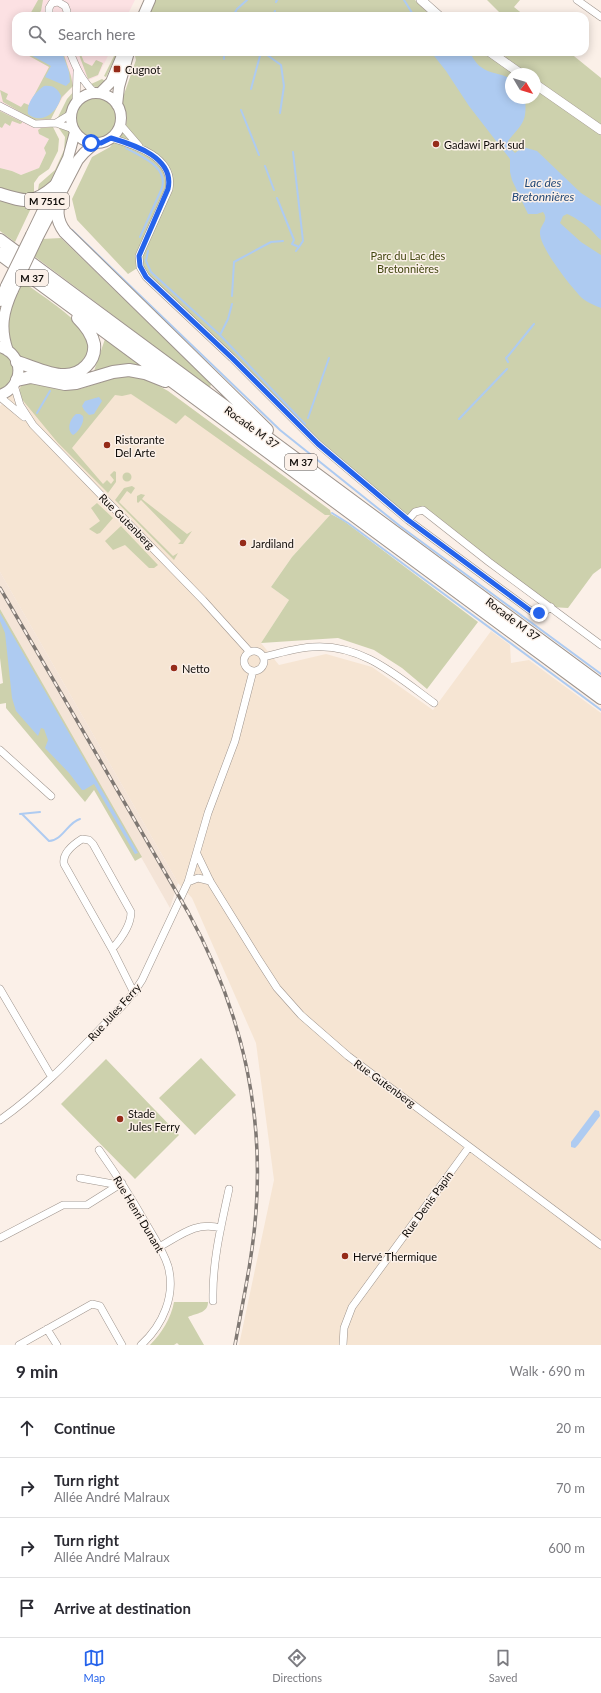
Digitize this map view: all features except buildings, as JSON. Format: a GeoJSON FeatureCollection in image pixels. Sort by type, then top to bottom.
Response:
{"type":"FeatureCollection","features":[{"type":"Feature","properties":{"kind":"highway"},"geometry":{"type":"LineString","coordinates":[[0,194],[20,200],[30,201],[58,191]]}},
{"type":"Feature","properties":{"kind":"highway","name":"M 37"},"geometry":{"type":"LineString","coordinates":[[58,191],[57,216],[60,226],[64,232],[299,462]]}},
{"type":"Feature","properties":{"kind":"highway","name":"Rocade M 37"},"geometry":{"type":"LineString","coordinates":[[0,240],[601,685]]}},
{"type":"Feature","properties":{"kind":"highway","name":"Rocade M 37"},"geometry":{"type":"LineString","coordinates":[[0,254],[601,698]]}},
{"type":"Feature","properties":{"kind":"highway","name":"M 37"},"geometry":{"type":"LineString","coordinates":[[17,362],[58,375],[74,374],[87,365],[94,351],[91,336],[81,320],[64,302]]}},
{"type":"Feature","properties":{"kind":"highway","name":"M 37"},"geometry":{"type":"LineString","coordinates":[[16,383],[31,377],[64,384],[76,383],[113,372],[129,370],[145,373],[163,381],[173,382]]}},
{"type":"Feature","properties":{"kind":"main road"},"geometry":{"type":"LineString","coordinates":[[138,12],[144,0]]}},
{"type":"Feature","properties":{"kind":"main road"},"geometry":{"type":"LineString","coordinates":[[145,12],[150,0]]}},
{"type":"Feature","properties":{"kind":"main road"},"geometry":{"type":"LineString","coordinates":[[71,114],[76,103],[84,96],[97,93],[111,82],[121,56]]}},
{"type":"Feature","properties":{"kind":"main road"},"geometry":{"type":"LineString","coordinates":[[117,105],[119,87],[128,56]]}},
{"type":"Feature","properties":{"kind":"main road"},"geometry":{"type":"LineString","coordinates":[[97,93],[110,97],[117,105],[121,114],[117,132],[111,138]]}},
{"type":"Feature","properties":{"kind":"main road","name":"M 751C"},"geometry":{"type":"LineString","coordinates":[[58,191],[68,158],[74,130],[71,121],[71,114]]}},
{"type":"Feature","properties":{"kind":"main road"},"geometry":{"type":"LineString","coordinates":[[74,130],[83,140],[95,143]]}},
{"type":"Feature","properties":{"kind":"main road","name":"M 751C"},"geometry":{"type":"LineString","coordinates":[[0,301],[9,288],[58,191],[78,160],[95,143],[103,142],[111,138]]}},
{"type":"Feature","properties":{"kind":"main road","name":"M 751C"},"geometry":{"type":"LineString","coordinates":[[9,288],[4,318],[4,349],[17,362]]}},
{"type":"Feature","properties":{"kind":"main road"},"geometry":{"type":"LineString","coordinates":[[0,396],[6,393],[16,383],[19,374],[17,362]]}},
{"type":"Feature","properties":{"kind":"street"},"geometry":{"type":"LineString","coordinates":[[421,0],[434,12]]}},
{"type":"Feature","properties":{"kind":"street"},"geometry":{"type":"LineString","coordinates":[[577,0],[601,17]]}},
{"type":"Feature","properties":{"kind":"street"},"geometry":{"type":"LineString","coordinates":[[49,4],[60,1],[66,8],[66,12]]}},
{"type":"Feature","properties":{"kind":"street"},"geometry":{"type":"LineString","coordinates":[[71,56],[77,71],[84,82],[97,93]]}},
{"type":"Feature","properties":{"kind":"street"},"geometry":{"type":"LineString","coordinates":[[496,56],[513,68]]}},
{"type":"Feature","properties":{"kind":"street"},"geometry":{"type":"LineString","coordinates":[[76,103],[77,71]]}},
{"type":"Feature","properties":{"kind":"street"},"geometry":{"type":"LineString","coordinates":[[541,88],[601,130]]}},
{"type":"Feature","properties":{"kind":"street"},"geometry":{"type":"LineString","coordinates":[[0,106],[35,124],[56,123],[74,130]]}},
{"type":"Feature","properties":{"kind":"street"},"geometry":{"type":"LineString","coordinates":[[56,123],[71,114]]}},
{"type":"Feature","properties":{"kind":"street"},"geometry":{"type":"LineString","coordinates":[[120,124],[140,148]]}},
{"type":"Feature","properties":{"kind":"street"},"geometry":{"type":"LineString","coordinates":[[111,138],[140,148],[156,158],[166,168],[168,173],[170,183],[166,195],[140,251],[139,261],[141,271],[318,444],[408,520],[535,614],[545,611],[551,607]]}},
{"type":"Feature","properties":{"kind":"street","name":"Rue Gutenberg"},"geometry":{"type":"LineString","coordinates":[[16,383],[20,405],[33,425],[196,592],[249,651]]}},
{"type":"Feature","properties":{"kind":"street"},"geometry":{"type":"LineString","coordinates":[[0,396],[33,425]]}},
{"type":"Feature","properties":{"kind":"street"},"geometry":{"type":"LineString","coordinates":[[408,520],[414,512],[423,510],[489,562],[601,645]]}},
{"type":"Feature","properties":{"kind":"street"},"geometry":{"type":"LineString","coordinates":[[264,657],[312,647],[334,647],[357,653],[378,662],[434,703]]}},
{"type":"Feature","properties":{"kind":"street"},"geometry":{"type":"LineString","coordinates":[[253,671],[247,668],[244,662],[245,656],[249,651],[258,651],[264,657]]}},
{"type":"Feature","properties":{"kind":"street"},"geometry":{"type":"LineString","coordinates":[[253,671],[262,667],[264,657]]}},
{"type":"Feature","properties":{"kind":"street"},"geometry":{"type":"LineString","coordinates":[[197,854],[208,813],[235,741],[253,671]]}},
{"type":"Feature","properties":{"kind":"street"},"geometry":{"type":"LineString","coordinates":[[0,750],[51,796]]}},
{"type":"Feature","properties":{"kind":"street"},"geometry":{"type":"LineString","coordinates":[[112,949],[123,935],[130,919],[131,912],[94,844],[89,840],[82,839],[66,853],[63,860],[64,864],[112,949],[134,993]]}},
{"type":"Feature","properties":{"kind":"street","name":"Rue Gutenberg"},"geometry":{"type":"LineString","coordinates":[[197,854],[210,881],[277,988],[301,1016],[348,1056],[601,1245]]}},
{"type":"Feature","properties":{"kind":"street","name":"Rue Jules Ferry"},"geometry":{"type":"LineString","coordinates":[[0,1120],[24,1102],[78,1051],[134,993],[142,980],[188,882],[197,854]]}},
{"type":"Feature","properties":{"kind":"street"},"geometry":{"type":"LineString","coordinates":[[188,882],[198,878],[210,881]]}},
{"type":"Feature","properties":{"kind":"street"},"geometry":{"type":"LineString","coordinates":[[0,989],[51,1076]]}},
{"type":"Feature","properties":{"kind":"street","name":"Rue Denis Papin"},"geometry":{"type":"LineString","coordinates":[[343,1345],[344,1328],[352,1307],[470,1147]]}},
{"type":"Feature","properties":{"kind":"street","name":"Rue Henri Dunant"},"geometry":{"type":"LineString","coordinates":[[99,1150],[159,1247],[170,1274],[170,1293],[162,1319],[141,1345]]}},
{"type":"Feature","properties":{"kind":"street"},"geometry":{"type":"LineString","coordinates":[[80,1178],[120,1184]]}},
{"type":"Feature","properties":{"kind":"street"},"geometry":{"type":"LineString","coordinates":[[0,1238],[63,1205],[87,1205],[120,1184]]}},
{"type":"Feature","properties":{"kind":"street"},"geometry":{"type":"LineString","coordinates":[[213,1301],[213,1272],[229,1189]]}},
{"type":"Feature","properties":{"kind":"street"},"geometry":{"type":"LineString","coordinates":[[159,1247],[193,1228],[206,1225],[221,1228]]}},
{"type":"Feature","properties":{"kind":"street"},"geometry":{"type":"LineString","coordinates":[[19,1345],[95,1303],[100,1306],[122,1345]]}},
{"type":"Feature","properties":{"kind":"street"},"geometry":{"type":"LineString","coordinates":[[47,1329],[57,1345]]}},
{"type":"Feature","properties":{"kind":"shaded area"},"geometry":{"type":"Polygon","coordinates":[[[0,0],[135,0],[129,12],[12,12],[12,56],[108,56],[98,76],[84,82],[78,72],[78,85],[73,86],[68,90],[53,113],[51,119],[53,127],[41,128],[39,134],[49,139],[44,148],[46,153],[39,168],[21,175],[0,168],[0,0]]]}},
{"type":"Feature","properties":{"kind":"shaded area"},"geometry":{"type":"Polygon","coordinates":[[[129,376],[168,391],[330,510],[331,514],[292,557],[271,587],[289,600],[261,643],[279,665],[326,654],[372,667],[433,710],[491,631],[510,645],[511,663],[529,660],[601,713],[601,1345],[239,1345],[274,1180],[256,1043],[192,898],[178,883],[0,572],[0,406],[22,384],[35,381],[53,388],[70,390],[129,376]]]}},
{"type":"Feature","properties":{"kind":"shaded area"},"geometry":{"type":"Polygon","coordinates":[[[0,572],[178,883],[170,908],[0,609],[0,572]]]}},
{"type":"Feature","properties":{"kind":"green space"},"geometry":{"type":"Polygon","coordinates":[[[38,0],[43,0],[41,11],[31,12],[38,0]]]}},
{"type":"Feature","properties":{"kind":"green space"},"geometry":{"type":"Polygon","coordinates":[[[153,0],[415,0],[427,12],[147,12],[153,0]]]}},
{"type":"Feature","properties":{"kind":"green space"},"geometry":{"type":"Polygon","coordinates":[[[487,0],[520,0],[514,7],[520,12],[499,12],[487,0]]]}},
{"type":"Feature","properties":{"kind":"green space"},"geometry":{"type":"Polygon","coordinates":[[[29,56],[64,56],[73,86],[62,97],[51,119],[34,120],[3,102],[0,90],[8,94],[6,99],[21,107],[24,103],[29,105],[49,67],[29,56]]]}},
{"type":"Feature","properties":{"kind":"green space"},"geometry":{"type":"Polygon","coordinates":[[[79,56],[82,56],[84,62],[92,66],[96,60],[103,63],[98,75],[88,79],[79,56]]]}},
{"type":"Feature","properties":{"kind":"green space"},"geometry":{"type":"Polygon","coordinates":[[[114,56],[119,56],[117,61],[114,61],[106,77],[104,76],[114,56]]]}},
{"type":"Feature","properties":{"kind":"green space","name":"Parc du Lac des Bretonnières"},"geometry":{"type":"Polygon","coordinates":[[[135,56],[489,56],[506,68],[505,104],[541,104],[541,68],[521,68],[506,56],[574,56],[601,78],[601,568],[593,574],[568,608],[551,607],[423,510],[408,520],[318,444],[139,267],[128,274],[77,220],[72,199],[92,157],[110,147],[126,127],[127,117],[122,100],[136,60],[135,56]]]}},
{"type":"Feature","properties":{"kind":"green space"},"geometry":{"type":"Polygon","coordinates":[[[102,79],[108,83],[99,88],[89,85],[102,79]]]}},
{"type":"Feature","properties":{"kind":"green space"},"geometry":{"type":"Polygon","coordinates":[[[75,90],[73,99],[66,114],[57,119],[67,99],[75,90]]]}},
{"type":"Feature","properties":{"kind":"green space"},"geometry":{"type":"Polygon","coordinates":[[[96,97],[111,103],[117,118],[111,133],[96,139],[81,133],[75,118],[81,103],[96,97]]]}},
{"type":"Feature","properties":{"kind":"green space"},"geometry":{"type":"Polygon","coordinates":[[[0,111],[22,123],[20,124],[12,121],[10,126],[5,123],[2,128],[0,127],[0,111]]]}},
{"type":"Feature","properties":{"kind":"green space"},"geometry":{"type":"Polygon","coordinates":[[[53,127],[59,139],[58,151],[49,169],[39,176],[34,183],[34,198],[0,191],[0,168],[21,175],[39,168],[46,153],[44,148],[49,139],[39,134],[38,130],[41,128],[53,127]]]}},
{"type":"Feature","properties":{"kind":"green space"},"geometry":{"type":"Polygon","coordinates":[[[58,127],[69,131],[71,139],[54,179],[40,196],[38,190],[39,184],[55,170],[64,150],[65,137],[58,127]]]}},
{"type":"Feature","properties":{"kind":"green space"},"geometry":{"type":"Polygon","coordinates":[[[0,198],[33,204],[15,242],[0,231],[0,198]]]}},
{"type":"Feature","properties":{"kind":"green space"},"geometry":{"type":"Polygon","coordinates":[[[61,238],[211,384],[210,388],[34,256],[42,239],[61,238]]]}},
{"type":"Feature","properties":{"kind":"green space"},"geometry":{"type":"Polygon","coordinates":[[[22,281],[67,314],[82,329],[89,342],[86,360],[68,371],[24,361],[11,348],[5,328],[8,308],[22,281]]]}},
{"type":"Feature","properties":{"kind":"green space"},"geometry":{"type":"Polygon","coordinates":[[[105,339],[142,367],[121,364],[94,371],[105,339]]]}},
{"type":"Feature","properties":{"kind":"green space"},"geometry":{"type":"Polygon","coordinates":[[[0,352],[11,360],[14,369],[14,378],[0,392],[0,352]]]}},
{"type":"Feature","properties":{"kind":"green space"},"geometry":{"type":"Polygon","coordinates":[[[129,376],[149,381],[168,391],[330,510],[331,514],[344,521],[478,622],[427,689],[402,668],[374,650],[338,638],[261,643],[289,600],[271,587],[292,557],[330,515],[325,515],[185,415],[176,424],[131,394],[122,396],[115,395],[72,448],[103,484],[107,480],[111,484],[114,480],[110,475],[114,471],[116,472],[116,482],[108,493],[58,443],[20,397],[20,387],[22,384],[35,381],[53,388],[70,390],[80,389],[115,378],[129,376]]]}},
{"type":"Feature","properties":{"kind":"green space"},"geometry":{"type":"Polygon","coordinates":[[[127,472],[132,477],[127,482],[122,477],[127,472]]]}},
{"type":"Feature","properties":{"kind":"green space"},"geometry":{"type":"Polygon","coordinates":[[[132,486],[135,488],[131,494],[127,491],[119,502],[173,556],[178,553],[174,560],[115,500],[124,488],[132,486]]]}},
{"type":"Feature","properties":{"kind":"green space"},"geometry":{"type":"Polygon","coordinates":[[[141,494],[145,495],[142,499],[187,534],[192,531],[183,544],[178,544],[181,541],[141,500],[138,503],[137,502],[137,496],[141,494]]]}},
{"type":"Feature","properties":{"kind":"green space"},"geometry":{"type":"Polygon","coordinates":[[[97,503],[113,518],[100,533],[97,534],[89,529],[100,521],[91,508],[97,503]]]}},
{"type":"Feature","properties":{"kind":"green space"},"geometry":{"type":"Polygon","coordinates":[[[121,526],[158,565],[154,568],[149,568],[125,545],[113,550],[105,541],[121,526]]]}},
{"type":"Feature","properties":{"kind":"green space"},"geometry":{"type":"Polygon","coordinates":[[[0,609],[142,857],[135,861],[94,790],[85,802],[6,708],[6,703],[0,704],[0,684],[3,683],[0,658],[0,609]]]}},
{"type":"Feature","properties":{"kind":"green space"},"geometry":{"type":"Polygon","coordinates":[[[201,1058],[236,1095],[195,1135],[159,1098],[201,1058]]]}},
{"type":"Feature","properties":{"kind":"green space","name":"Stade Jules Ferry"},"geometry":{"type":"Polygon","coordinates":[[[106,1059],[179,1135],[135,1179],[61,1104],[106,1059]]]}},
{"type":"Feature","properties":{"kind":"green space"},"geometry":{"type":"Polygon","coordinates":[[[174,1302],[208,1302],[208,1306],[204,1311],[188,1317],[204,1345],[179,1345],[177,1343],[174,1345],[150,1345],[165,1325],[171,1314],[174,1302]]]}},
{"type":"Feature","properties":{"kind":"water"},"geometry":{"type":"Polygon","coordinates":[[[32,56],[63,56],[69,72],[70,82],[66,86],[45,77],[51,66],[32,56]]]}},
{"type":"Feature","properties":{"kind":"water","name":"Lac des Bretonnières"},"geometry":{"type":"Polygon","coordinates":[[[434,56],[472,56],[484,69],[505,77],[505,104],[525,104],[523,122],[508,141],[509,147],[515,153],[523,147],[537,151],[581,193],[601,206],[601,240],[584,224],[567,214],[563,216],[560,223],[581,242],[601,255],[601,308],[582,298],[564,277],[545,249],[540,231],[545,221],[545,215],[543,212],[528,214],[512,180],[510,172],[510,159],[469,106],[434,56]]]}},
{"type":"Feature","properties":{"kind":"water"},"geometry":{"type":"Polygon","coordinates":[[[44,86],[50,86],[56,89],[61,96],[60,101],[54,111],[49,115],[39,118],[34,117],[28,114],[28,106],[34,95],[44,86]]]}},
{"type":"Feature","properties":{"kind":"water"},"geometry":{"type":"Polygon","coordinates":[[[99,397],[102,401],[94,414],[89,415],[82,406],[85,401],[99,397]]]}},
{"type":"Feature","properties":{"kind":"water"},"geometry":{"type":"Polygon","coordinates":[[[76,414],[83,416],[83,421],[79,430],[73,435],[69,427],[76,414]]]}},
{"type":"Feature","properties":{"kind":"water"},"geometry":{"type":"Polygon","coordinates":[[[0,613],[138,853],[135,854],[94,784],[82,790],[69,773],[45,748],[48,740],[44,729],[41,728],[38,736],[16,711],[12,698],[5,633],[0,621],[0,613]]]}},
{"type":"Feature","properties":{"kind":"water"},"geometry":{"type":"Polygon","coordinates":[[[595,1110],[599,1111],[600,1116],[578,1145],[575,1148],[571,1147],[571,1142],[595,1110]]]}},
{"type":"Feature","properties":{"kind":"waterway"},"geometry":{"type":"LineString","coordinates":[[235,12],[247,0]]}},
{"type":"Feature","properties":{"kind":"waterway"},"geometry":{"type":"LineString","coordinates":[[404,0],[412,12]]}},
{"type":"Feature","properties":{"kind":"waterway"},"geometry":{"type":"LineString","coordinates":[[251,89],[260,56]]}},
{"type":"Feature","properties":{"kind":"waterway"},"geometry":{"type":"LineString","coordinates":[[269,56],[281,65],[284,86],[280,113]]}},
{"type":"Feature","properties":{"kind":"waterway"},"geometry":{"type":"LineString","coordinates":[[241,110],[259,155]]}},
{"type":"Feature","properties":{"kind":"waterway"},"geometry":{"type":"LineString","coordinates":[[126,148],[152,163],[161,174],[163,180],[162,188],[140,237]]}},
{"type":"Feature","properties":{"kind":"waterway"},"geometry":{"type":"LineString","coordinates":[[293,152],[303,241],[299,247]]}},
{"type":"Feature","properties":{"kind":"waterway"},"geometry":{"type":"LineString","coordinates":[[265,166],[274,190]]}},
{"type":"Feature","properties":{"kind":"waterway"},"geometry":{"type":"LineString","coordinates":[[277,198],[294,240],[292,244],[299,247],[296,251]]}},
{"type":"Feature","properties":{"kind":"waterway"},"geometry":{"type":"LineString","coordinates":[[72,230],[280,430],[400,526],[601,674]]}},
{"type":"Feature","properties":{"kind":"waterway"},"geometry":{"type":"LineString","coordinates":[[232,296],[234,262],[271,242],[283,241]]}},
{"type":"Feature","properties":{"kind":"waterway"},"geometry":{"type":"LineString","coordinates":[[148,251],[146,261],[151,272],[220,335]]}},
{"type":"Feature","properties":{"kind":"waterway"},"geometry":{"type":"LineString","coordinates":[[232,304],[228,319],[220,335],[305,424]]}},
{"type":"Feature","properties":{"kind":"waterway"},"geometry":{"type":"LineString","coordinates":[[508,362],[506,358],[534,324]]}},
{"type":"Feature","properties":{"kind":"waterway"},"geometry":{"type":"LineString","coordinates":[[308,418],[329,358]]}},
{"type":"Feature","properties":{"kind":"waterway"},"geometry":{"type":"LineString","coordinates":[[459,419],[507,369]]}},
{"type":"Feature","properties":{"kind":"waterway"},"geometry":{"type":"LineString","coordinates":[[37,413],[50,391]]}},
{"type":"Feature","properties":{"kind":"waterway"},"geometry":{"type":"LineString","coordinates":[[332,513],[348,523],[601,710]]}},
{"type":"Feature","properties":{"kind":"waterway"},"geometry":{"type":"LineString","coordinates":[[20,814],[40,812]]}},
{"type":"Feature","properties":{"kind":"waterway"},"geometry":{"type":"LineString","coordinates":[[22,814],[49,841],[58,838],[72,824],[80,819]]}},
{"type":"Feature","properties":{"kind":"railway"},"geometry":{"type":"LineString","coordinates":[[0,588],[188,912],[206,947],[234,1019],[244,1056],[251,1094],[256,1132],[257,1171],[253,1245],[235,1345]]}},
{"type":"Feature","properties":{"kind":"place","name":"Cugnot"},"geometry":{"type":"Point","coordinates":[117,69]}},
{"type":"Feature","properties":{"kind":"place","name":"Gadawi Park sud"},"geometry":{"type":"Point","coordinates":[436,144]}},
{"type":"Feature","properties":{"kind":"place","name":"Ristorante Del Arte"},"geometry":{"type":"Point","coordinates":[107,445]}},
{"type":"Feature","properties":{"kind":"place","name":"Jardiland"},"geometry":{"type":"Point","coordinates":[243,543]}},
{"type":"Feature","properties":{"kind":"place","name":"Netto"},"geometry":{"type":"Point","coordinates":[174,668]}},
{"type":"Feature","properties":{"kind":"place","name":"Stade Jules Ferry"},"geometry":{"type":"Point","coordinates":[120,1119]}},
{"type":"Feature","properties":{"kind":"place","name":"Hervé Thermique"},"geometry":{"type":"Point","coordinates":[345,1256]}},
{"type":"Feature","properties":{"kind":"route"},"geometry":{"type":"LineString","coordinates":[[91,143],[101,143],[111,138],[140,148],[156,158],[166,168],[170,183],[139,256],[141,271],[146,277],[232,358],[318,444],[413,523],[535,614],[539,613]]}}]}
